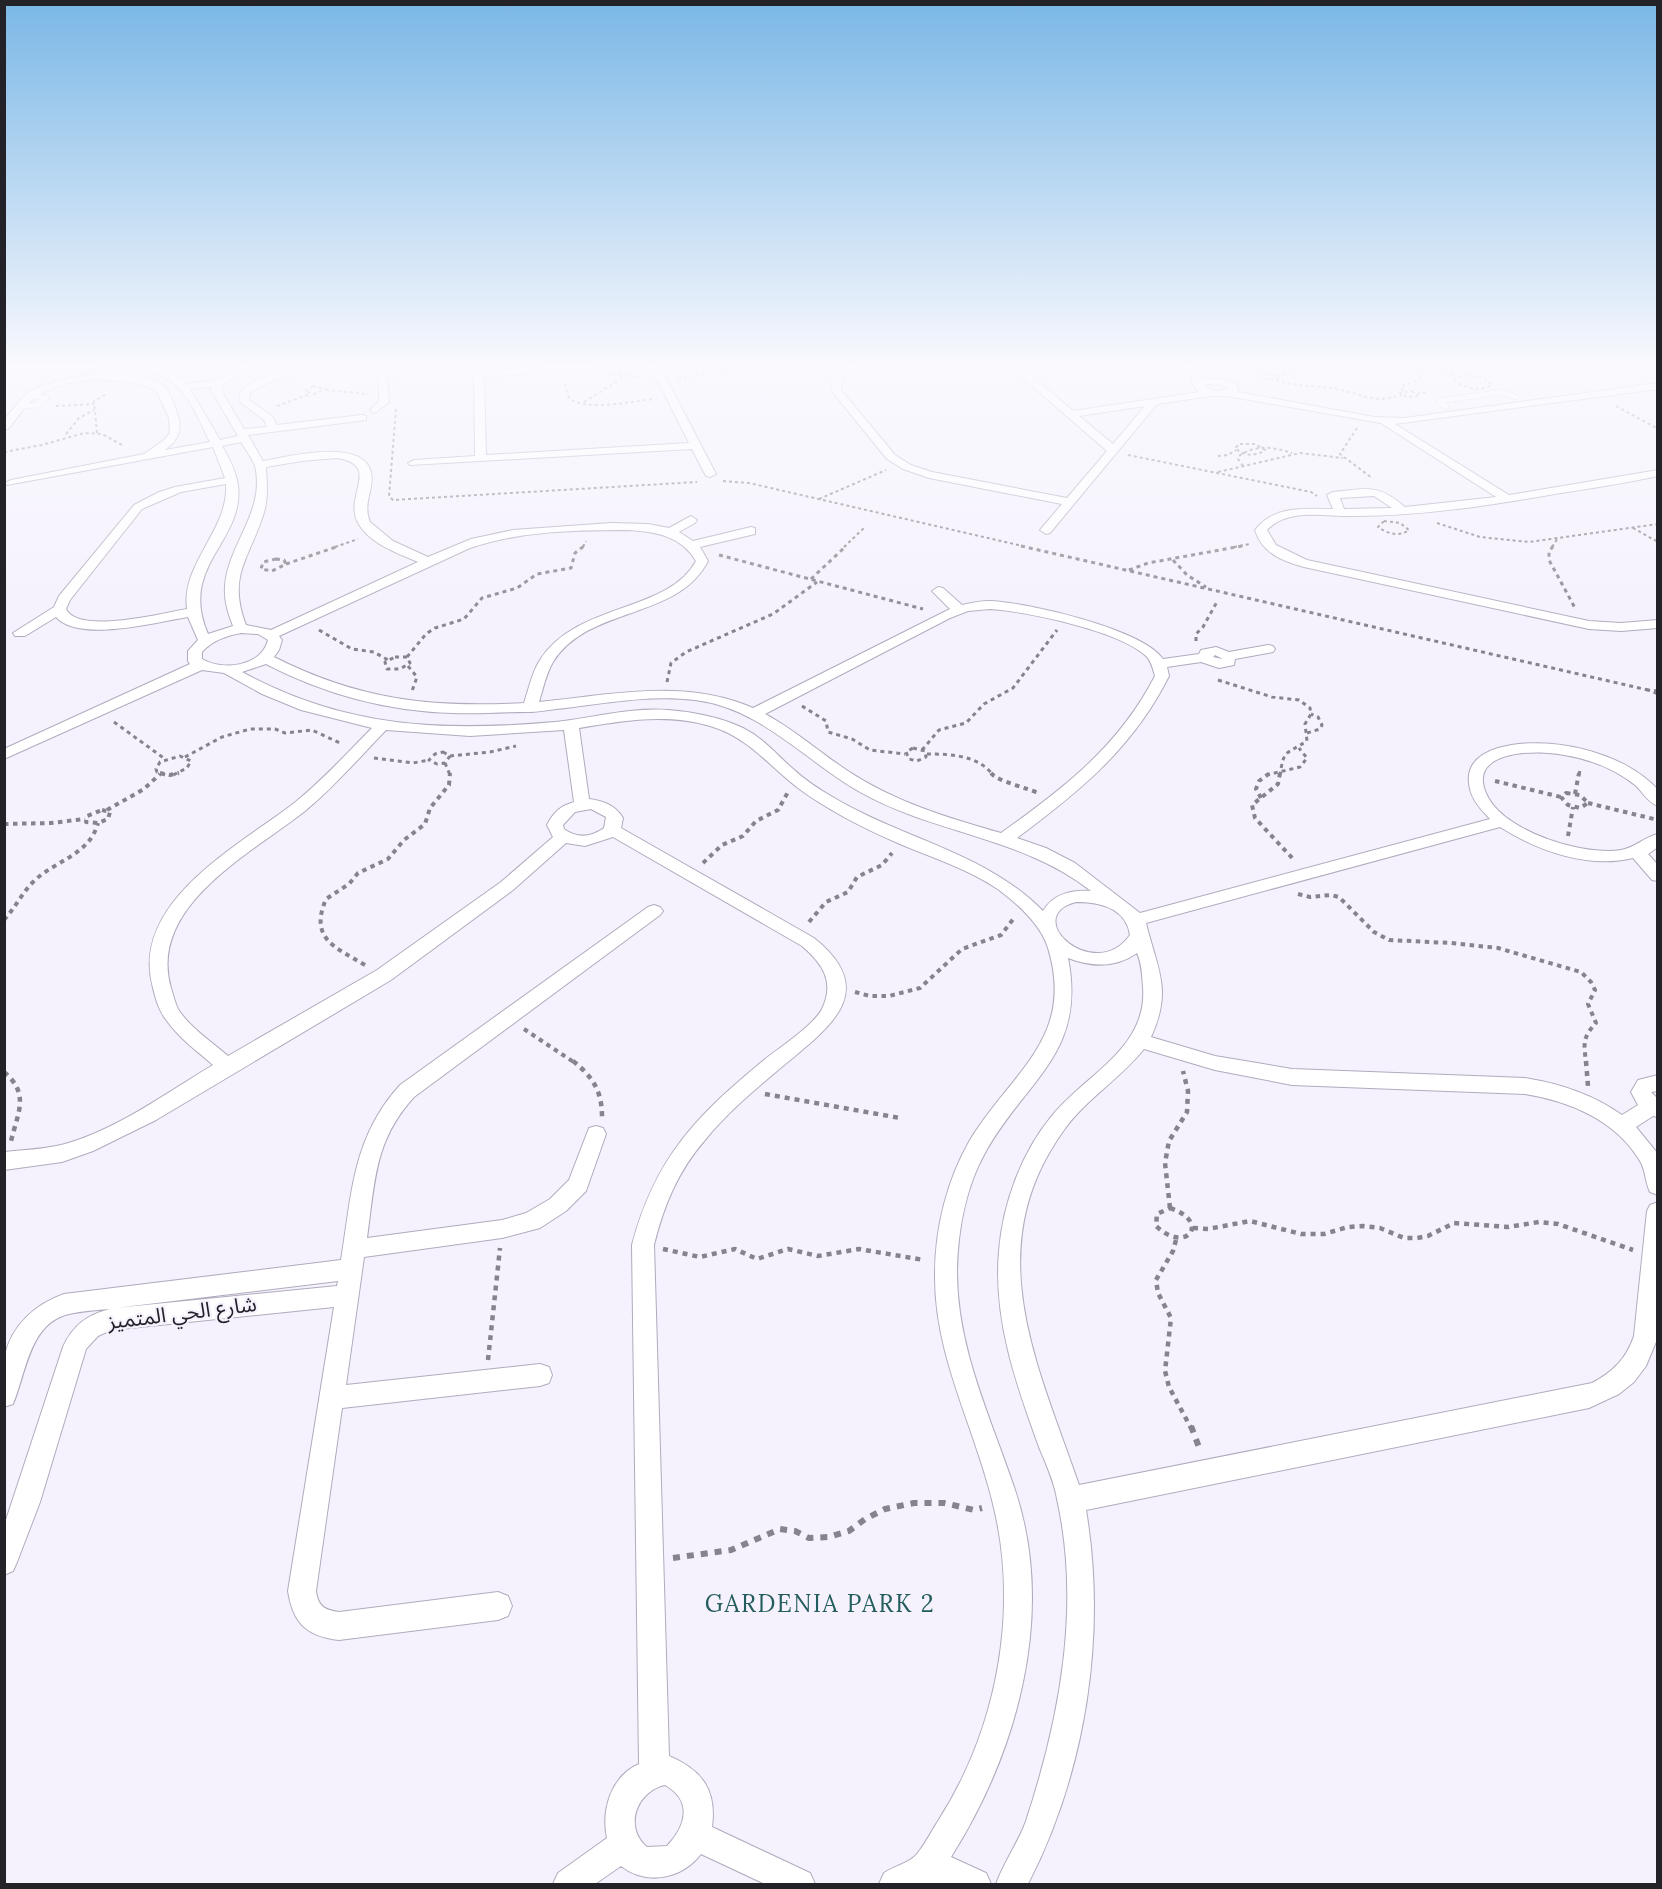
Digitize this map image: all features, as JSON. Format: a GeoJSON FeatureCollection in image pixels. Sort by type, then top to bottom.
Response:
{"type":"FeatureCollection","features":[{"type":"Feature","properties":{"kind":"street"},"geometry":{"type":"LineString","coordinates":[[147,457],[151,454]]}},
{"type":"Feature","properties":{"kind":"street"},"geometry":{"type":"LineString","coordinates":[[7,484],[162,454]]}},
{"type":"Feature","properties":{"kind":"street"},"geometry":{"type":"LineString","coordinates":[[205,641],[192,612],[191,596],[195,580],[230,504],[231,480],[220,454]]}},
{"type":"Feature","properties":{"kind":"street"},"geometry":{"type":"LineString","coordinates":[[241,629],[234,615],[230,587],[233,573],[262,502],[264,490],[260,465],[254,454]]}},
{"type":"Feature","properties":{"kind":"street"},"geometry":{"type":"LineString","coordinates":[[481,454],[481,459]]}},
{"type":"Feature","properties":{"kind":"street"},"geometry":{"type":"LineString","coordinates":[[414,463],[561,454]]}},
{"type":"Feature","properties":{"kind":"street"},"geometry":{"type":"LineString","coordinates":[[700,454],[711,479]]}},
{"type":"Feature","properties":{"kind":"street"},"geometry":{"type":"LineString","coordinates":[[889,454],[907,467],[929,474],[1070,502]]}},
{"type":"Feature","properties":{"kind":"street"},"geometry":{"type":"LineString","coordinates":[[1046,530],[1111,454]]}},
{"type":"Feature","properties":{"kind":"street"},"geometry":{"type":"LineString","coordinates":[[1437,454],[1508,499]]}},
{"type":"Feature","properties":{"kind":"street"},"geometry":{"type":"LineString","coordinates":[[1458,454],[1524,496]]}},
{"type":"Feature","properties":{"kind":"street"},"geometry":{"type":"LineString","coordinates":[[260,465],[326,455],[340,455],[361,462],[366,467],[361,512],[363,519],[373,533],[428,562]]}},
{"type":"Feature","properties":{"kind":"street"},"geometry":{"type":"LineString","coordinates":[[1658,473],[1508,499],[1402,511],[1294,513],[1278,516],[1266,522],[1261,530],[1262,539],[1271,548],[1285,557],[1304,563],[1589,625],[1621,627],[1658,624]]}},
{"type":"Feature","properties":{"kind":"street"},"geometry":{"type":"LineString","coordinates":[[1640,477],[1658,479]]}},
{"type":"Feature","properties":{"kind":"street"},"geometry":{"type":"LineString","coordinates":[[20,633],[59,609],[64,599],[138,507],[156,497],[179,489],[231,480]]}},
{"type":"Feature","properties":{"kind":"street"},"geometry":{"type":"LineString","coordinates":[[1340,513],[1334,495],[1370,491],[1385,496],[1402,511]]}},
{"type":"Feature","properties":{"kind":"street"},"geometry":{"type":"LineString","coordinates":[[670,533],[691,520]]}},
{"type":"Feature","properties":{"kind":"street"},"geometry":{"type":"LineString","coordinates":[[271,635],[428,562],[491,537],[533,531],[628,526],[670,533],[695,547],[702,561],[697,573],[686,584],[669,594],[617,612],[566,642],[547,661],[530,708]]}},
{"type":"Feature","properties":{"kind":"street"},"geometry":{"type":"LineString","coordinates":[[695,547],[751,531]]}},
{"type":"Feature","properties":{"kind":"street"},"geometry":{"type":"LineString","coordinates":[[938,591],[952,612]]}},
{"type":"Feature","properties":{"kind":"street"},"geometry":{"type":"LineString","coordinates":[[755,712],[952,612],[991,605],[1009,607],[1117,634],[1136,642],[1150,652],[1159,664],[1162,676],[1135,721],[1099,763],[1055,801],[1004,839]]}},
{"type":"Feature","properties":{"kind":"street"},"geometry":{"type":"LineString","coordinates":[[59,609],[63,617],[73,623],[89,626],[109,626],[192,612]]}},
{"type":"Feature","properties":{"kind":"street"},"geometry":{"type":"LineString","coordinates":[[254,629],[271,635],[275,640],[275,646],[265,658],[248,666],[228,670],[207,669],[195,662],[195,651],[205,641],[222,633],[254,629]]}},
{"type":"Feature","properties":{"kind":"street"},"geometry":{"type":"LineString","coordinates":[[1159,664],[1207,654],[1211,663],[1223,664],[1229,662],[1228,656],[1268,649]]}},
{"type":"Feature","properties":{"kind":"street"},"geometry":{"type":"LineString","coordinates":[[265,658],[291,673],[323,686],[359,698],[400,706],[486,710],[530,708],[667,694],[709,698],[755,712],[837,772],[865,788],[932,818],[1004,839],[1040,852],[1069,866],[1118,904],[1138,928],[1150,961],[1154,988],[1152,1015],[1141,1041],[1120,1064],[1060,1119],[1035,1157],[1018,1202],[1010,1252],[1012,1307],[1022,1360],[1071,1500],[1080,1586],[1079,1654],[1068,1728],[1040,1824],[1012,1884]]}},
{"type":"Feature","properties":{"kind":"street"},"geometry":{"type":"LineString","coordinates":[[4,755],[200,665]]}},
{"type":"Feature","properties":{"kind":"street"},"geometry":{"type":"LineString","coordinates":[[228,670],[257,688],[293,704],[334,717],[381,727],[474,732],[571,725],[633,715],[663,714],[692,717],[719,724],[743,734],[766,749],[799,781],[834,805],[902,839],[972,867],[1000,883],[1026,903],[1051,934],[1078,956],[1106,959],[1129,952],[1136,944],[1138,928]]}},
{"type":"Feature","properties":{"kind":"street"},"geometry":{"type":"LineString","coordinates":[[571,725],[582,805]]}},
{"type":"Feature","properties":{"kind":"street"},"geometry":{"type":"LineString","coordinates":[[227,1066],[169,1011],[157,981],[159,948],[172,915],[196,885],[228,858],[300,807],[329,781],[381,727]]}},
{"type":"Feature","properties":{"kind":"street"},"geometry":{"type":"LineString","coordinates":[[1658,801],[1641,783],[1624,772],[1583,754],[1540,747],[1503,751],[1485,762],[1475,776],[1477,791],[1486,806],[1502,822],[1520,833],[1566,851],[1616,855],[1637,852],[1652,845],[1658,839]]}},
{"type":"Feature","properties":{"kind":"street"},"geometry":{"type":"LineString","coordinates":[[1641,783],[1658,780]]}},
{"type":"Feature","properties":{"kind":"street"},"geometry":{"type":"LineString","coordinates":[[582,805],[600,806],[613,813],[615,818],[612,830],[594,840],[572,841],[557,832],[555,825],[563,813],[582,805]]}},
{"type":"Feature","properties":{"kind":"street"},"geometry":{"type":"LineString","coordinates":[[1138,928],[1280,881],[1502,822]]}},
{"type":"Feature","properties":{"kind":"street"},"geometry":{"type":"LineString","coordinates":[[612,830],[794,934],[824,954],[835,970],[838,987],[835,1005],[824,1021],[712,1118],[694,1138],[667,1175],[653,1209],[643,1245],[654,1771]]}},
{"type":"Feature","properties":{"kind":"street"},"geometry":{"type":"LineString","coordinates":[[5,1161],[62,1153],[93,1143],[149,1114],[384,975],[514,881],[563,837]]}},
{"type":"Feature","properties":{"kind":"street"},"geometry":{"type":"LineString","coordinates":[[1637,852],[1658,876]]}},
{"type":"Feature","properties":{"kind":"street"},"geometry":{"type":"LineString","coordinates":[[925,1870],[969,1798],[1000,1722],[1015,1645],[1017,1572],[1006,1503],[960,1370],[949,1319],[946,1270],[950,1226],[961,1184],[977,1147],[998,1114],[1045,1058],[1059,1029],[1065,1000],[1064,971],[1047,917],[1052,909],[1069,898],[1094,897],[1118,904]]}},
{"type":"Feature","properties":{"kind":"street"},"geometry":{"type":"LineString","coordinates":[[498,1606],[339,1626],[324,1625],[312,1618],[304,1606],[302,1591],[368,1158],[381,1122],[407,1091],[654,910]]}},
{"type":"Feature","properties":{"kind":"street"},"geometry":{"type":"LineString","coordinates":[[1141,1041],[1177,1053],[1244,1069],[1292,1077],[1525,1086],[1558,1092],[1590,1105],[1622,1126],[1644,1151],[1657,1178],[1658,1186]]}},
{"type":"Feature","properties":{"kind":"street"},"geometry":{"type":"LineString","coordinates":[[1622,1126],[1655,1107],[1642,1097],[1642,1088],[1649,1083],[1658,1083]]}},
{"type":"Feature","properties":{"kind":"street","name":"شارع الحي المتميز"},"geometry":{"type":"LineString","coordinates":[[4,1562],[27,1502],[75,1347],[84,1332],[92,1326],[111,1319],[233,1295],[352,1259],[532,1221],[558,1205],[578,1185],[596,1134]]}},
{"type":"Feature","properties":{"kind":"street"},"geometry":{"type":"LineString","coordinates":[[1071,1500],[1589,1396],[1611,1387],[1628,1373],[1640,1356],[1646,1336],[1658,1211]]}},
{"type":"Feature","properties":{"kind":"street","name":"شارع الحي المتميز"},"geometry":{"type":"LineString","coordinates":[[4,1396],[23,1337],[40,1317],[51,1309],[75,1301],[233,1295],[347,1295]]}},
{"type":"Feature","properties":{"kind":"street"},"geometry":{"type":"LineString","coordinates":[[330,1398],[540,1375]]}},
{"type":"Feature","properties":{"kind":"street"},"geometry":{"type":"LineString","coordinates":[[667,1770],[678,1773],[688,1781],[699,1806],[699,1820],[695,1835],[678,1857],[667,1862],[654,1864],[637,1858],[624,1845],[620,1832],[621,1806],[634,1784],[643,1776],[654,1771],[667,1770]]}},
{"type":"Feature","properties":{"kind":"street"},"geometry":{"type":"LineString","coordinates":[[695,1835],[799,1884]]}},
{"type":"Feature","properties":{"kind":"street"},"geometry":{"type":"LineString","coordinates":[[569,1884],[624,1845]]}},
{"type":"Feature","properties":{"kind":"street"},"geometry":{"type":"LineString","coordinates":[[895,1884],[902,1878],[925,1870],[945,1871],[966,1878],[975,1884]]}},
{"type":"Feature","properties":{"kind":"path"},"geometry":{"type":"LineString","coordinates":[[128,454],[130,460]]}},
{"type":"Feature","properties":{"kind":"path"},"geometry":{"type":"LineString","coordinates":[[392,454],[389,496],[393,500],[711,479],[749,483],[1658,692]]}},
{"type":"Feature","properties":{"kind":"path"},"geometry":{"type":"LineString","coordinates":[[1128,454],[1311,492]]}},
{"type":"Feature","properties":{"kind":"path"},"geometry":{"type":"LineString","coordinates":[[1218,456],[1229,454]]}},
{"type":"Feature","properties":{"kind":"path"},"geometry":{"type":"LineString","coordinates":[[1240,454],[1238,459],[1243,466]]}},
{"type":"Feature","properties":{"kind":"path"},"geometry":{"type":"LineString","coordinates":[[1214,473],[1289,454]]}},
{"type":"Feature","properties":{"kind":"path"},"geometry":{"type":"LineString","coordinates":[[1320,454],[1343,458]]}},
{"type":"Feature","properties":{"kind":"path"},"geometry":{"type":"LineString","coordinates":[[1341,454],[1379,483]]}},
{"type":"Feature","properties":{"kind":"path"},"geometry":{"type":"LineString","coordinates":[[818,500],[889,468],[907,467]]}},
{"type":"Feature","properties":{"kind":"path"},"geometry":{"type":"LineString","coordinates":[[1428,520],[1469,535],[1492,540],[1529,542],[1658,524]]}},
{"type":"Feature","properties":{"kind":"path"},"geometry":{"type":"LineString","coordinates":[[811,579],[865,527]]}},
{"type":"Feature","properties":{"kind":"path"},"geometry":{"type":"LineString","coordinates":[[1633,527],[1658,542]]}},
{"type":"Feature","properties":{"kind":"path"},"geometry":{"type":"LineString","coordinates":[[406,657],[420,647],[423,637],[428,632],[463,619],[472,612],[479,600],[494,593],[521,586],[536,574],[560,572],[571,568],[575,554],[586,543],[585,528]]}},
{"type":"Feature","properties":{"kind":"path"},"geometry":{"type":"LineString","coordinates":[[1128,570],[1148,563],[1250,545],[1251,534],[1261,530]]}},
{"type":"Feature","properties":{"kind":"path"},"geometry":{"type":"LineString","coordinates":[[286,564],[284,560],[267,560],[260,567],[263,570],[272,571],[373,533]]}},
{"type":"Feature","properties":{"kind":"path"},"geometry":{"type":"LineString","coordinates":[[1558,538],[1552,544],[1549,560],[1576,610],[1589,625]]}},
{"type":"Feature","properties":{"kind":"path"},"geometry":{"type":"LineString","coordinates":[[695,547],[818,581],[952,612]]}},
{"type":"Feature","properties":{"kind":"path"},"geometry":{"type":"LineString","coordinates":[[1172,559],[1187,575],[1210,590]]}},
{"type":"Feature","properties":{"kind":"path"},"geometry":{"type":"LineString","coordinates":[[667,694],[667,675],[672,663],[686,652],[773,614],[818,581]]}},
{"type":"Feature","properties":{"kind":"path"},"geometry":{"type":"LineString","coordinates":[[1207,654],[1195,637],[1203,629],[1205,619],[1211,614],[1218,600]]}},
{"type":"Feature","properties":{"kind":"path"},"geometry":{"type":"LineString","coordinates":[[305,620],[331,639],[344,643],[352,649],[374,652],[388,660]]}},
{"type":"Feature","properties":{"kind":"path"},"geometry":{"type":"LineString","coordinates":[[922,750],[939,730],[966,723],[984,704],[1013,688],[1064,621]]}},
{"type":"Feature","properties":{"kind":"path"},"geometry":{"type":"LineString","coordinates":[[399,656],[406,657],[410,661],[408,666],[396,670],[387,669],[384,665],[388,660],[399,656]]}},
{"type":"Feature","properties":{"kind":"path"},"geometry":{"type":"LineString","coordinates":[[400,706],[416,684],[417,677],[408,666]]}},
{"type":"Feature","properties":{"kind":"path"},"geometry":{"type":"LineString","coordinates":[[1210,676],[1272,697],[1299,700],[1307,704],[1311,714],[1318,717],[1322,725],[1320,729],[1307,733]]}},
{"type":"Feature","properties":{"kind":"path"},"geometry":{"type":"LineString","coordinates":[[785,697],[821,716],[826,721],[828,732],[852,739],[870,750],[905,754],[913,748],[927,754],[954,754],[986,766],[995,778],[1018,784],[1055,801]]}},
{"type":"Feature","properties":{"kind":"path"},"geometry":{"type":"LineString","coordinates":[[99,711],[165,759],[185,757],[210,741],[239,730],[254,728],[266,731],[275,729],[283,734],[314,731],[321,733],[332,742],[360,748],[374,758],[413,763],[429,760],[437,764],[445,763],[450,756],[521,746]]}},
{"type":"Feature","properties":{"kind":"path"},"geometry":{"type":"LineString","coordinates":[[1307,874],[1255,818],[1252,805],[1278,784],[1281,771],[1280,762],[1283,756],[1307,741],[1305,724],[1311,714]]}},
{"type":"Feature","properties":{"kind":"path"},"geometry":{"type":"LineString","coordinates":[[1261,798],[1256,789],[1259,780],[1268,773],[1298,769],[1306,762],[1304,753],[1299,748]]}},
{"type":"Feature","properties":{"kind":"path"},"geometry":{"type":"LineString","coordinates":[[429,760],[431,756],[439,752],[450,756]]}},
{"type":"Feature","properties":{"kind":"path"},"geometry":{"type":"LineString","coordinates":[[905,754],[909,759],[916,761],[924,759],[927,754]]}},
{"type":"Feature","properties":{"kind":"path"},"geometry":{"type":"LineString","coordinates":[[1575,794],[1583,754]]}},
{"type":"Feature","properties":{"kind":"path"},"geometry":{"type":"LineString","coordinates":[[165,759],[156,769],[160,774],[171,775],[183,771],[190,765],[189,759],[185,757]]}},
{"type":"Feature","properties":{"kind":"path"},"geometry":{"type":"LineString","coordinates":[[384,975],[335,947],[324,936],[318,923],[319,915],[326,899],[349,884],[363,869],[388,859],[404,840],[425,825],[426,815],[450,782],[448,767],[445,763]]}},
{"type":"Feature","properties":{"kind":"path"},"geometry":{"type":"LineString","coordinates":[[4,824],[51,823],[86,819],[92,813],[107,810],[144,789],[160,774]]}},
{"type":"Feature","properties":{"kind":"path"},"geometry":{"type":"LineString","coordinates":[[1475,776],[1561,797],[1564,803],[1573,807],[1580,808],[1588,804],[1658,820]]}},
{"type":"Feature","properties":{"kind":"path"},"geometry":{"type":"LineString","coordinates":[[689,874],[713,856],[722,845],[743,836],[756,821],[778,810],[789,790],[799,781]]}},
{"type":"Feature","properties":{"kind":"path"},"geometry":{"type":"LineString","coordinates":[[1561,797],[1566,793],[1575,794],[1584,798],[1588,804]]}},
{"type":"Feature","properties":{"kind":"path"},"geometry":{"type":"LineString","coordinates":[[1566,851],[1573,807]]}},
{"type":"Feature","properties":{"kind":"path"},"geometry":{"type":"LineString","coordinates":[[86,819],[89,824],[98,824],[108,819],[110,812],[107,810]]}},
{"type":"Feature","properties":{"kind":"path"},"geometry":{"type":"LineString","coordinates":[[4,920],[36,879],[93,840],[98,824]]}},
{"type":"Feature","properties":{"kind":"path"},"geometry":{"type":"LineString","coordinates":[[794,934],[818,914],[826,902],[848,892],[857,877],[882,865],[899,848],[902,839]]}},
{"type":"Feature","properties":{"kind":"path"},"geometry":{"type":"LineString","coordinates":[[1280,881],[1308,898],[1330,894],[1338,896],[1372,931],[1389,940],[1514,951],[1549,965],[1565,966],[1584,975],[1592,982],[1594,990],[1588,1004],[1596,1023],[1586,1034],[1584,1042],[1590,1105]]}},
{"type":"Feature","properties":{"kind":"path"},"geometry":{"type":"LineString","coordinates":[[838,987],[870,996],[889,996],[920,988],[962,949],[976,942],[1001,935],[1026,903]]}},
{"type":"Feature","properties":{"kind":"path"},"geometry":{"type":"LineString","coordinates":[[508,1017],[590,1076],[598,1088],[602,1103],[602,1118],[596,1134]]}},
{"type":"Feature","properties":{"kind":"path"},"geometry":{"type":"LineString","coordinates":[[1170,1208],[1165,1175],[1167,1148],[1173,1134],[1184,1122],[1190,1101],[1188,1084],[1177,1053]]}},
{"type":"Feature","properties":{"kind":"path"},"geometry":{"type":"LineString","coordinates":[[4,1072],[20,1089],[21,1097],[5,1161]]}},
{"type":"Feature","properties":{"kind":"path"},"geometry":{"type":"LineString","coordinates":[[744,1090],[900,1118]]}},
{"type":"Feature","properties":{"kind":"path"},"geometry":{"type":"LineString","coordinates":[[1170,1208],[1187,1214],[1192,1221],[1193,1228],[1191,1234],[1184,1239],[1176,1240],[1161,1233],[1155,1220],[1157,1214],[1170,1208]]}},
{"type":"Feature","properties":{"kind":"path"},"geometry":{"type":"LineString","coordinates":[[1193,1228],[1208,1229],[1250,1221],[1302,1234],[1324,1234],[1348,1227],[1363,1226],[1380,1228],[1404,1238],[1417,1238],[1428,1236],[1454,1223],[1508,1227],[1539,1222],[1558,1224],[1653,1257]]}},
{"type":"Feature","properties":{"kind":"path"},"geometry":{"type":"LineString","coordinates":[[486,1381],[502,1229]]}},
{"type":"Feature","properties":{"kind":"path"},"geometry":{"type":"LineString","coordinates":[[1176,1240],[1173,1251],[1156,1280],[1158,1293],[1171,1318],[1165,1371],[1169,1387],[1189,1422],[1208,1473]]}},
{"type":"Feature","properties":{"kind":"path"},"geometry":{"type":"LineString","coordinates":[[643,1245],[700,1257],[735,1250],[757,1258],[788,1249],[818,1256],[859,1249],[922,1259],[946,1270]]}},
{"type":"Feature","properties":{"kind":"path"},"geometry":{"type":"LineString","coordinates":[[650,1561],[731,1550],[780,1529],[795,1531],[809,1538],[829,1537],[849,1531],[865,1519],[885,1509],[914,1503],[944,1503],[974,1510],[1006,1503]]}},
{"type":"Feature","properties":{"kind":"district","name":"GARDENIA PARK 2"},"geometry":{"type":"Point","coordinates":[820,1604]}}]}
